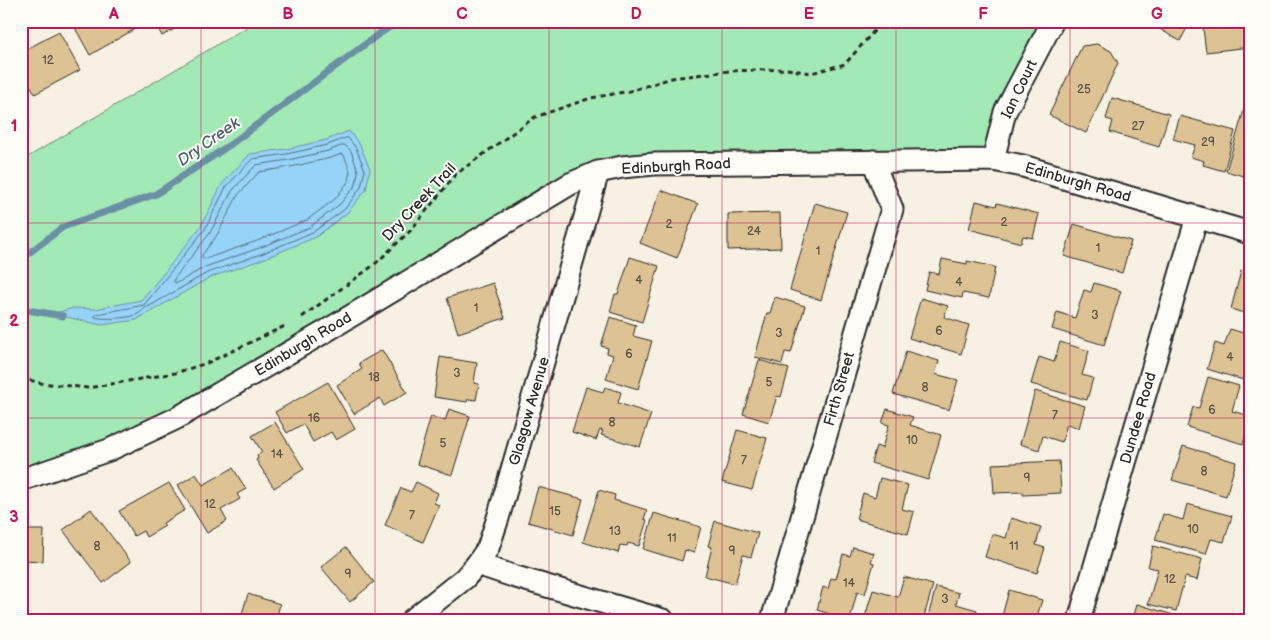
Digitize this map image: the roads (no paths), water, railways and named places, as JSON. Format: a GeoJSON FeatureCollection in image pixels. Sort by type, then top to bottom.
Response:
{"type":"FeatureCollection","features":[{"type":"Feature","properties":{"kind":"street","name":"Ian Court"},"geometry":{"type":"LineString","coordinates":[[993,160],[1005,112],[1053,21]]}},
{"type":"Feature","properties":{"kind":"street","name":"Edinburgh Road"},"geometry":{"type":"LineString","coordinates":[[21,480],[109,450],[177,418],[570,184],[598,172],[622,167],[654,164],[993,160],[1023,166],[1250,233]]}},
{"type":"Feature","properties":{"kind":"street","name":"Firth Street"},"geometry":{"type":"LineString","coordinates":[[772,620],[892,208],[873,161]]}},
{"type":"Feature","properties":{"kind":"street","name":"Glasgow Avenue"},"geometry":{"type":"LineString","coordinates":[[412,620],[465,578],[478,564],[488,548],[598,172]]}},
{"type":"Feature","properties":{"kind":"street","name":"Dundee Road"},"geometry":{"type":"LineString","coordinates":[[1079,620],[1197,217]]}},
{"type":"Feature","properties":{"kind":"street"},"geometry":{"type":"LineString","coordinates":[[478,564],[663,620]]}},
{"type":"Feature","properties":{"kind":"water"},"geometry":{"type":"Polygon","coordinates":[[[349,131],[360,145],[370,169],[366,190],[348,212],[316,237],[263,259],[209,278],[136,320],[102,325],[52,314],[73,308],[95,309],[141,300],[201,226],[222,184],[250,154],[286,149],[326,140],[349,131]]]}},
{"type":"Feature","properties":{"kind":"waterway","name":"Dry Creek"},"geometry":{"type":"LineString","coordinates":[[21,259],[63,227],[156,194],[231,144],[399,21]]}},
{"type":"Feature","properties":{"kind":"waterway"},"geometry":{"type":"LineString","coordinates":[[21,309],[63,316]]}}]}
